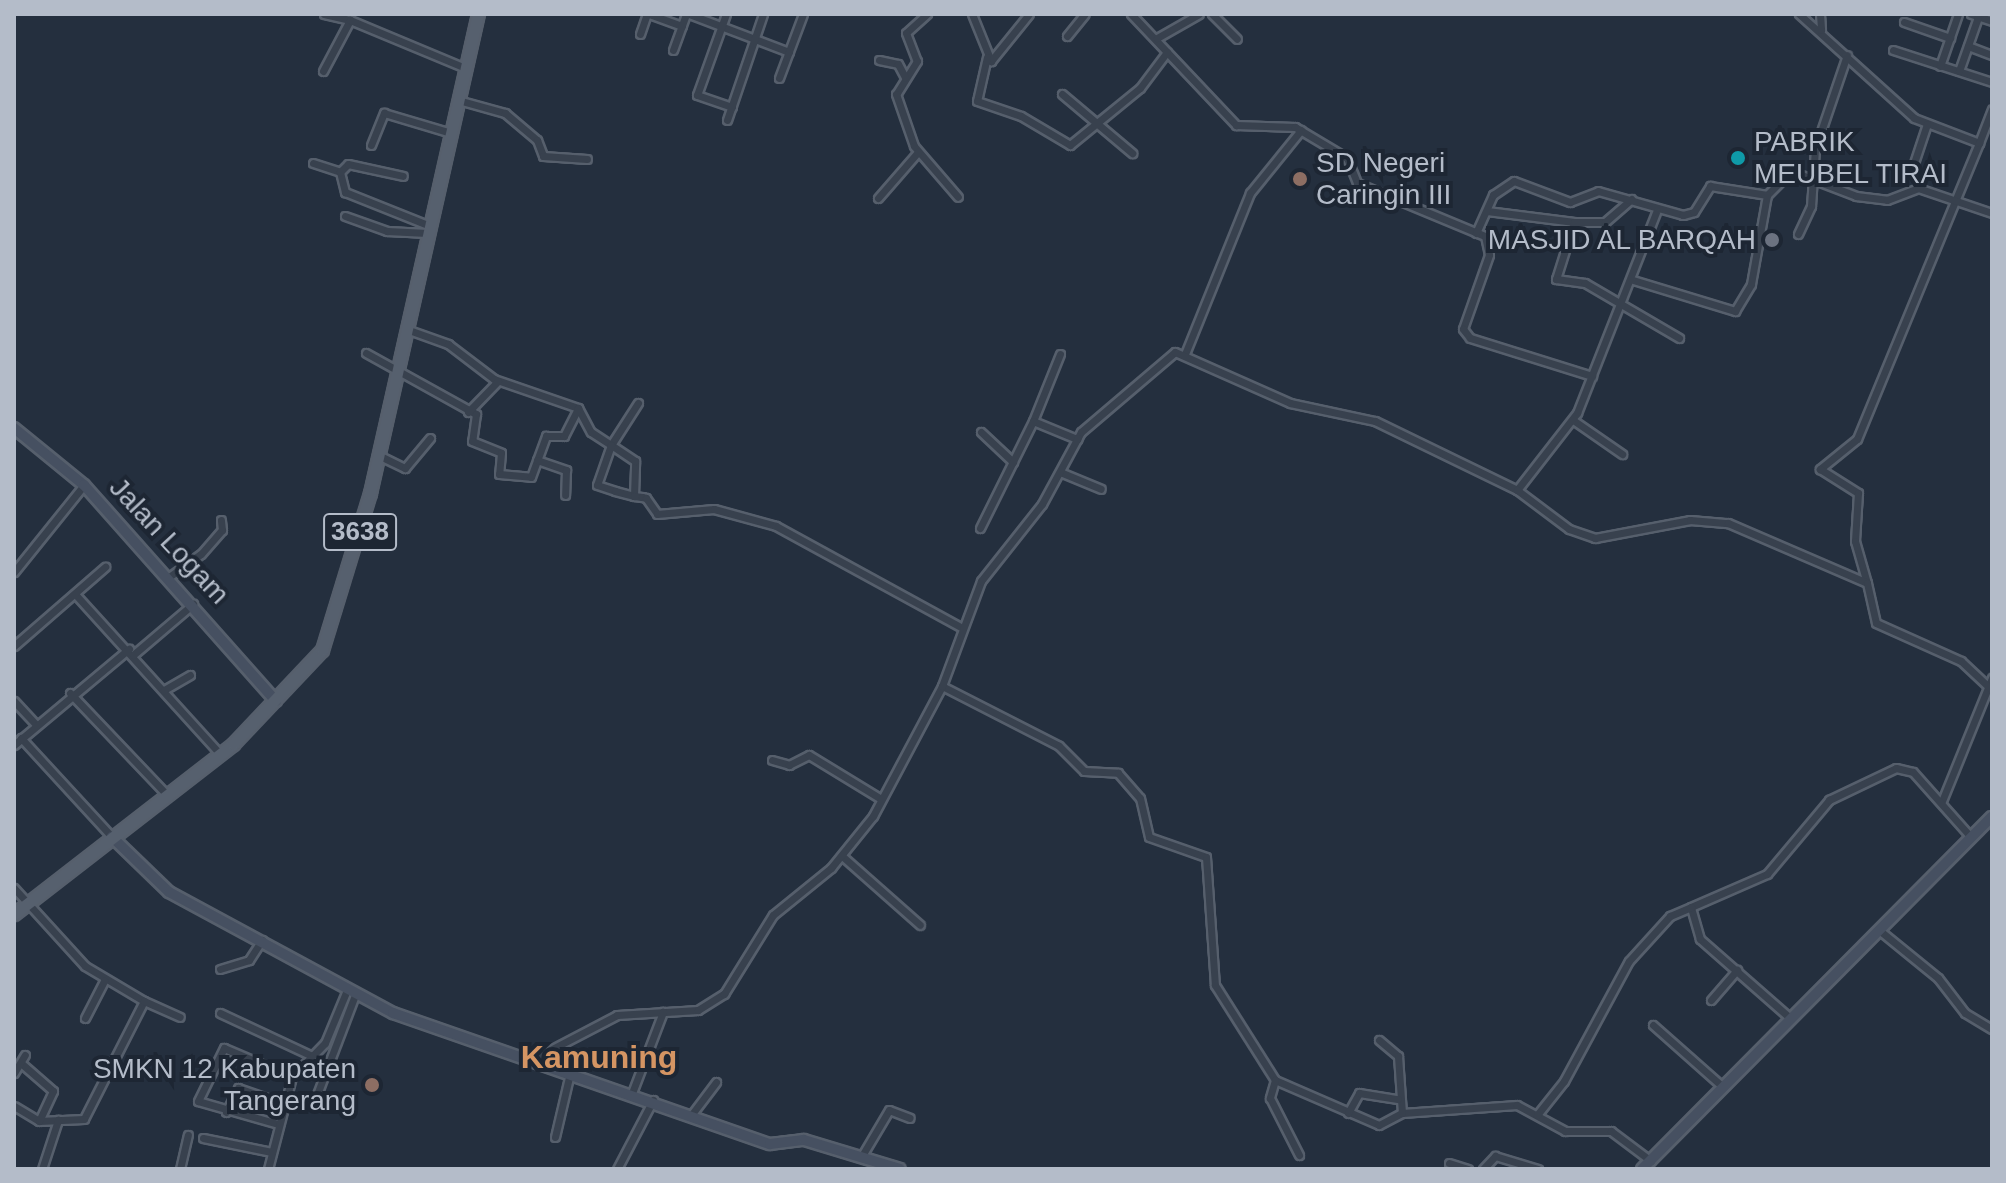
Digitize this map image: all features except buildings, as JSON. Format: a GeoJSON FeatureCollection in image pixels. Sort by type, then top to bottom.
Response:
{"type":"FeatureCollection","features":[{"type":"Feature","properties":{"kind":"main road","name":"3638"},"geometry":{"type":"LineString","coordinates":[[14,914],[220,754],[276,701],[332,631],[398,367],[455,99],[478,14]]}},
{"type":"Feature","properties":{"kind":"street"},"geometry":{"type":"LineString","coordinates":[[324,14],[350,20],[463,67]]}},
{"type":"Feature","properties":{"kind":"street"},"geometry":{"type":"LineString","coordinates":[[640,34],[648,14],[682,26]]}},
{"type":"Feature","properties":{"kind":"street"},"geometry":{"type":"LineString","coordinates":[[673,50],[687,14],[789,52]]}},
{"type":"Feature","properties":{"kind":"street"},"geometry":{"type":"LineString","coordinates":[[726,14],[697,95],[732,107]]}},
{"type":"Feature","properties":{"kind":"street"},"geometry":{"type":"LineString","coordinates":[[727,120],[763,14]]}},
{"type":"Feature","properties":{"kind":"street"},"geometry":{"type":"LineString","coordinates":[[779,78],[803,14]]}},
{"type":"Feature","properties":{"kind":"street"},"geometry":{"type":"LineString","coordinates":[[927,14],[906,33],[917,61],[896,94],[918,152],[949,179],[958,197]]}},
{"type":"Feature","properties":{"kind":"street"},"geometry":{"type":"LineString","coordinates":[[972,14],[987,57],[974,93],[982,106],[1021,116],[1066,146],[1092,121],[1140,88],[1167,52]]}},
{"type":"Feature","properties":{"kind":"street"},"geometry":{"type":"LineString","coordinates":[[987,57],[996,60],[1029,14]]}},
{"type":"Feature","properties":{"kind":"street"},"geometry":{"type":"LineString","coordinates":[[1067,36],[1085,14]]}},
{"type":"Feature","properties":{"kind":"street"},"geometry":{"type":"LineString","coordinates":[[1131,14],[1236,125],[1301,130],[1347,158],[1357,183],[1476,233],[1489,252],[1466,335],[1592,376]]}},
{"type":"Feature","properties":{"kind":"street"},"geometry":{"type":"LineString","coordinates":[[1157,38],[1199,14]]}},
{"type":"Feature","properties":{"kind":"street"},"geometry":{"type":"LineString","coordinates":[[1212,14],[1237,39]]}},
{"type":"Feature","properties":{"kind":"street"},"geometry":{"type":"LineString","coordinates":[[1799,14],[1927,124],[1979,143]]}},
{"type":"Feature","properties":{"kind":"street"},"geometry":{"type":"LineString","coordinates":[[1820,14],[1821,30]]}},
{"type":"Feature","properties":{"kind":"street"},"geometry":{"type":"LineString","coordinates":[[1940,66],[1958,14]]}},
{"type":"Feature","properties":{"kind":"street"},"geometry":{"type":"LineString","coordinates":[[1959,71],[1975,15],[1992,21]]}},
{"type":"Feature","properties":{"kind":"street"},"geometry":{"type":"LineString","coordinates":[[323,71],[350,20]]}},
{"type":"Feature","properties":{"kind":"street"},"geometry":{"type":"LineString","coordinates":[[1904,22],[1950,38]]}},
{"type":"Feature","properties":{"kind":"street"},"geometry":{"type":"LineString","coordinates":[[1968,46],[1992,55]]}},
{"type":"Feature","properties":{"kind":"street"},"geometry":{"type":"LineString","coordinates":[[1893,50],[1992,82]]}},
{"type":"Feature","properties":{"kind":"street"},"geometry":{"type":"LineString","coordinates":[[1798,234],[1811,206],[1810,179],[1847,55]]}},
{"type":"Feature","properties":{"kind":"street"},"geometry":{"type":"LineString","coordinates":[[879,60],[898,64],[905,77]]}},
{"type":"Feature","properties":{"kind":"street"},"geometry":{"type":"LineString","coordinates":[[1062,94],[1132,153]]}},
{"type":"Feature","properties":{"kind":"street"},"geometry":{"type":"LineString","coordinates":[[455,99],[505,113],[537,140],[543,156],[587,159]]}},
{"type":"Feature","properties":{"kind":"street"},"geometry":{"type":"LineString","coordinates":[[1942,801],[1990,684],[1961,661],[1876,623],[1855,541],[1858,493],[1820,469],[1857,439],[1883,362],[1956,199],[1992,109]]}},
{"type":"Feature","properties":{"kind":"street"},"geometry":{"type":"LineString","coordinates":[[371,145],[384,113],[448,132]]}},
{"type":"Feature","properties":{"kind":"street"},"geometry":{"type":"LineString","coordinates":[[1914,163],[1927,124]]}},
{"type":"Feature","properties":{"kind":"street"},"geometry":{"type":"LineString","coordinates":[[1185,354],[1250,193],[1301,130]]}},
{"type":"Feature","properties":{"kind":"street"},"geometry":{"type":"LineString","coordinates":[[878,198],[918,152]]}},
{"type":"Feature","properties":{"kind":"street"},"geometry":{"type":"LineString","coordinates":[[313,163],[340,172]]}},
{"type":"Feature","properties":{"kind":"street"},"geometry":{"type":"LineString","coordinates":[[340,172],[348,164],[403,176]]}},
{"type":"Feature","properties":{"kind":"street"},"geometry":{"type":"LineString","coordinates":[[1633,280],[1735,311],[1751,284],[1767,195],[1788,171],[1878,200],[1913,187],[1992,213]]}},
{"type":"Feature","properties":{"kind":"street"},"geometry":{"type":"LineString","coordinates":[[340,172],[345,192],[428,229]]}},
{"type":"Feature","properties":{"kind":"street"},"geometry":{"type":"LineString","coordinates":[[1476,233],[1487,211],[1509,181],[1570,202],[1598,191],[1631,199],[1656,212],[1691,214],[1710,186],[1767,195]]}},
{"type":"Feature","properties":{"kind":"street"},"geometry":{"type":"LineString","coordinates":[[1487,211],[1574,222],[1605,222],[1631,199]]}},
{"type":"Feature","properties":{"kind":"street"},"geometry":{"type":"LineString","coordinates":[[1517,490],[1573,420],[1622,309],[1656,212]]}},
{"type":"Feature","properties":{"kind":"street"},"geometry":{"type":"LineString","coordinates":[[345,216],[387,231],[428,229]]}},
{"type":"Feature","properties":{"kind":"street"},"geometry":{"type":"LineString","coordinates":[[1574,222],[1556,279],[1585,283],[1622,309],[1679,338]]}},
{"type":"Feature","properties":{"kind":"street"},"geometry":{"type":"LineString","coordinates":[[406,329],[448,344],[498,381],[578,408],[588,428],[634,458],[634,496]]}},
{"type":"Feature","properties":{"kind":"street"},"geometry":{"type":"LineString","coordinates":[[531,1060],[617,1015],[698,1010],[718,1000],[773,915],[842,856],[881,799],[942,686],[959,626],[981,581],[1060,472],[1077,439],[1175,352],[1290,403],[1375,421],[1517,490],[1569,529],[1595,538],[1716,520],[1867,583]]}},
{"type":"Feature","properties":{"kind":"street"},"geometry":{"type":"LineString","coordinates":[[366,353],[398,367],[478,418],[472,441],[501,453],[499,474],[529,478],[546,436],[564,436],[578,408]]}},
{"type":"Feature","properties":{"kind":"street"},"geometry":{"type":"LineString","coordinates":[[980,528],[1033,421],[1060,354]]}},
{"type":"Feature","properties":{"kind":"street"},"geometry":{"type":"LineString","coordinates":[[468,412],[498,381]]}},
{"type":"Feature","properties":{"kind":"street"},"geometry":{"type":"LineString","coordinates":[[638,403],[611,445],[597,485],[648,499],[657,514],[714,509],[776,526],[959,626]]}},
{"type":"Feature","properties":{"kind":"street"},"geometry":{"type":"LineString","coordinates":[[1573,420],[1622,454]]}},
{"type":"Feature","properties":{"kind":"street"},"geometry":{"type":"LineString","coordinates":[[1033,421],[1077,439]]}},
{"type":"Feature","properties":{"kind":"street","name":"Jalan Logam"},"geometry":{"type":"LineString","coordinates":[[14,428],[84,485],[169,577],[276,701]]}},
{"type":"Feature","properties":{"kind":"street"},"geometry":{"type":"LineString","coordinates":[[981,432],[1013,462]]}},
{"type":"Feature","properties":{"kind":"street"},"geometry":{"type":"LineString","coordinates":[[375,453],[405,468],[430,438]]}},
{"type":"Feature","properties":{"kind":"street"},"geometry":{"type":"LineString","coordinates":[[537,460],[566,470],[565,495]]}},
{"type":"Feature","properties":{"kind":"street"},"geometry":{"type":"LineString","coordinates":[[1060,472],[1101,489]]}},
{"type":"Feature","properties":{"kind":"street"},"geometry":{"type":"LineString","coordinates":[[14,572],[84,485]]}},
{"type":"Feature","properties":{"kind":"street"},"geometry":{"type":"LineString","coordinates":[[169,577],[201,554],[222,530],[221,520]]}},
{"type":"Feature","properties":{"kind":"street"},"geometry":{"type":"LineString","coordinates":[[14,646],[105,567]]}},
{"type":"Feature","properties":{"kind":"street"},"geometry":{"type":"LineString","coordinates":[[75,594],[131,652],[220,754]]}},
{"type":"Feature","properties":{"kind":"street"},"geometry":{"type":"LineString","coordinates":[[14,745],[70,693],[131,652],[193,604]]}},
{"type":"Feature","properties":{"kind":"street"},"geometry":{"type":"LineString","coordinates":[[164,690],[190,675]]}},
{"type":"Feature","properties":{"kind":"street"},"geometry":{"type":"LineString","coordinates":[[942,686],[1059,746],[1084,771],[1118,773],[1140,798],[1149,837],[1206,857],[1215,985],[1275,1080],[1379,1125],[1402,1113],[1493,1104],[1537,1115],[1565,1131],[1611,1131],[1651,1161]]}},
{"type":"Feature","properties":{"kind":"street"},"geometry":{"type":"LineString","coordinates":[[70,693],[167,795]]}},
{"type":"Feature","properties":{"kind":"street"},"geometry":{"type":"LineString","coordinates":[[14,701],[36,725]]}},
{"type":"Feature","properties":{"kind":"street"},"geometry":{"type":"LineString","coordinates":[[21,738],[112,837],[169,892],[262,940],[351,992],[480,1044],[653,1100],[770,1144],[804,1140],[863,1154],[900,1169]]}},
{"type":"Feature","properties":{"kind":"street"},"geometry":{"type":"LineString","coordinates":[[772,760],[789,765],[809,755],[881,799]]}},
{"type":"Feature","properties":{"kind":"street"},"geometry":{"type":"LineString","coordinates":[[1537,1115],[1564,1081],[1629,961],[1670,916],[1767,874],[1829,800],[1896,768],[1913,772],[1971,837]]}},
{"type":"Feature","properties":{"kind":"street"},"geometry":{"type":"LineString","coordinates":[[1642,1169],[1992,817]]}},
{"type":"Feature","properties":{"kind":"street"},"geometry":{"type":"LineString","coordinates":[[842,856],[920,925]]}},
{"type":"Feature","properties":{"kind":"street"},"geometry":{"type":"LineString","coordinates":[[14,888],[104,981],[180,1017]]}},
{"type":"Feature","properties":{"kind":"street"},"geometry":{"type":"LineString","coordinates":[[1691,907],[1700,939],[1790,1018]]}},
{"type":"Feature","properties":{"kind":"street"},"geometry":{"type":"LineString","coordinates":[[1879,930],[1938,978],[1965,1013],[1992,1029]]}},
{"type":"Feature","properties":{"kind":"street"},"geometry":{"type":"LineString","coordinates":[[220,969],[249,960],[262,940]]}},
{"type":"Feature","properties":{"kind":"street"},"geometry":{"type":"LineString","coordinates":[[1711,1000],[1737,970]]}},
{"type":"Feature","properties":{"kind":"street"},"geometry":{"type":"LineString","coordinates":[[85,1018],[104,981]]}},
{"type":"Feature","properties":{"kind":"street"},"geometry":{"type":"LineString","coordinates":[[268,1169],[292,1077],[310,1055],[325,1043],[351,992]]}},
{"type":"Feature","properties":{"kind":"street"},"geometry":{"type":"LineString","coordinates":[[313,1105],[351,992]]}},
{"type":"Feature","properties":{"kind":"street"},"geometry":{"type":"LineString","coordinates":[[14,1106],[39,1121],[84,1119],[144,1001]]}},
{"type":"Feature","properties":{"kind":"street"},"geometry":{"type":"LineString","coordinates":[[632,1093],[663,1012]]}},
{"type":"Feature","properties":{"kind":"street"},"geometry":{"type":"LineString","coordinates":[[220,1013],[310,1055]]}},
{"type":"Feature","properties":{"kind":"street"},"geometry":{"type":"LineString","coordinates":[[1653,1025],[1723,1087]]}},
{"type":"Feature","properties":{"kind":"street"},"geometry":{"type":"LineString","coordinates":[[1379,1040],[1398,1056],[1398,1099],[1402,1113]]}},
{"type":"Feature","properties":{"kind":"street"},"geometry":{"type":"LineString","coordinates":[[278,1124],[197,1103],[224,1048],[292,1077]]}},
{"type":"Feature","properties":{"kind":"street"},"geometry":{"type":"LineString","coordinates":[[14,1073],[25,1055]]}},
{"type":"Feature","properties":{"kind":"street"},"geometry":{"type":"LineString","coordinates":[[22,1064],[53,1091],[39,1121]]}},
{"type":"Feature","properties":{"kind":"street"},"geometry":{"type":"LineString","coordinates":[[555,1137],[570,1073]]}},
{"type":"Feature","properties":{"kind":"street"},"geometry":{"type":"LineString","coordinates":[[1275,1080],[1270,1098],[1299,1155]]}},
{"type":"Feature","properties":{"kind":"street"},"geometry":{"type":"LineString","coordinates":[[692,1114],[716,1082]]}},
{"type":"Feature","properties":{"kind":"street"},"geometry":{"type":"LineString","coordinates":[[226,1112],[240,1088],[284,1104]]}},
{"type":"Feature","properties":{"kind":"street"},"geometry":{"type":"LineString","coordinates":[[1348,1113],[1359,1093],[1398,1099]]}},
{"type":"Feature","properties":{"kind":"street"},"geometry":{"type":"LineString","coordinates":[[617,1169],[653,1100]]}},
{"type":"Feature","properties":{"kind":"street"},"geometry":{"type":"LineString","coordinates":[[863,1154],[889,1110],[910,1118]]}},
{"type":"Feature","properties":{"kind":"street"},"geometry":{"type":"LineString","coordinates":[[42,1169],[58,1120]]}},
{"type":"Feature","properties":{"kind":"street"},"geometry":{"type":"LineString","coordinates":[[180,1169],[188,1135]]}},
{"type":"Feature","properties":{"kind":"street"},"geometry":{"type":"LineString","coordinates":[[203,1138],[272,1152]]}},
{"type":"Feature","properties":{"kind":"street"},"geometry":{"type":"LineString","coordinates":[[1483,1169],[1495,1156],[1538,1169]]}},
{"type":"Feature","properties":{"kind":"street"},"geometry":{"type":"LineString","coordinates":[[1449,1163],[1468,1169]]}},
{"type":"Feature","properties":{"kind":"place","name":"PABRIK MEUBEL TIRAI"},"geometry":{"type":"Point","coordinates":[1738,158]}},
{"type":"Feature","properties":{"kind":"place","name":"SD Negeri Caringin III"},"geometry":{"type":"Point","coordinates":[1300,179]}},
{"type":"Feature","properties":{"kind":"place","name":"MASJID AL BARQAH"},"geometry":{"type":"Point","coordinates":[1772,240]}},
{"type":"Feature","properties":{"kind":"place","name":"SMKN 12 Kabupaten Tangerang"},"geometry":{"type":"Point","coordinates":[372,1085]}},
{"type":"Feature","properties":{"kind":"district","name":"Kamuning"},"geometry":{"type":"Point","coordinates":[599,1057]}}]}
